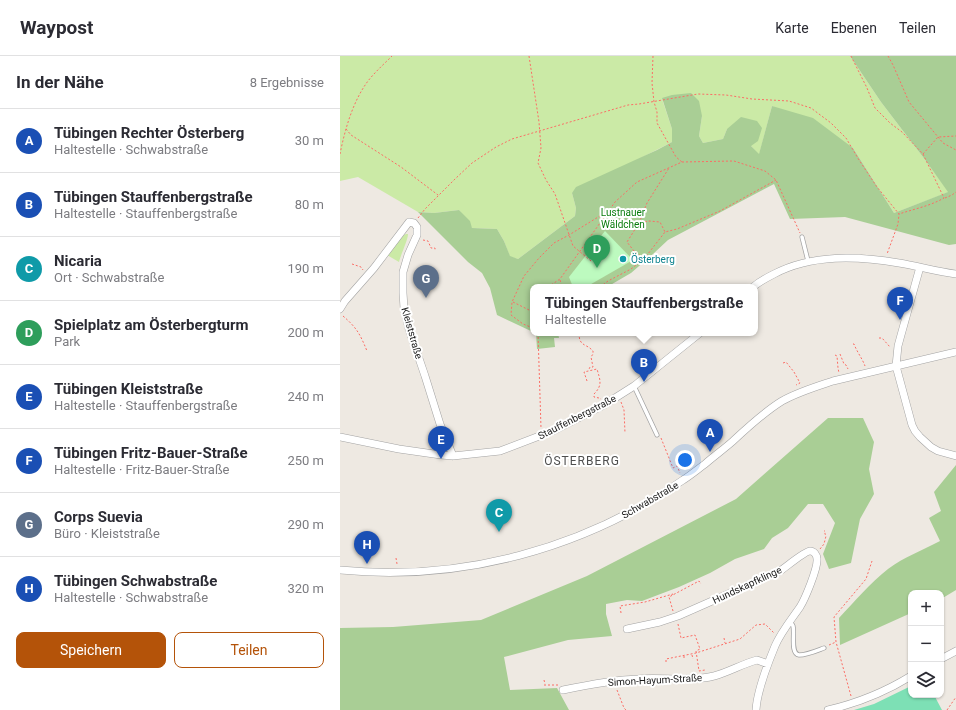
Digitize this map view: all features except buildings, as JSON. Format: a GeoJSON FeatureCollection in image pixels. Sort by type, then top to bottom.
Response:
{"type":"FeatureCollection","features":[{"type":"Feature","properties":{"kind":"street"},"geometry":{"type":"LineString","coordinates":[[340,309],[409,222],[414,223]]}},
{"type":"Feature","properties":{"kind":"street","name":"Kleiststraße"},"geometry":{"type":"LineString","coordinates":[[414,223],[417,227],[417,235],[408,255],[403,272],[404,308],[409,329],[440,424],[453,456]]}},
{"type":"Feature","properties":{"kind":"street"},"geometry":{"type":"LineString","coordinates":[[756,284],[783,269],[808,261],[844,258],[885,261],[956,274]]}},
{"type":"Feature","properties":{"kind":"street"},"geometry":{"type":"LineString","coordinates":[[920,267],[898,346],[896,366],[915,431],[931,447],[938,451],[956,456]]}},
{"type":"Feature","properties":{"kind":"street","name":"Stauffenbergstraße"},"geometry":{"type":"LineString","coordinates":[[340,437],[399,449],[453,456],[500,451],[542,436],[590,413],[634,386],[696,336]]}},
{"type":"Feature","properties":{"kind":"street","name":"Schwabstraße"},"geometry":{"type":"LineString","coordinates":[[340,570],[397,573],[438,571],[484,564],[542,550],[571,540],[634,510],[684,480],[732,442],[754,421],[781,402],[801,392],[868,372],[956,352]]}},
{"type":"Feature","properties":{"kind":"street","name":"Hundskapfklinge"},"geometry":{"type":"LineString","coordinates":[[627,629],[650,624],[675,615],[780,571],[804,553],[810,551],[814,552],[817,560],[810,586],[800,608],[779,638],[775,647],[759,693],[756,710]]}},
{"type":"Feature","properties":{"kind":"street"},"geometry":{"type":"LineString","coordinates":[[944,657],[956,651]]}},
{"type":"Feature","properties":{"kind":"street","name":"Simon-Hayum-Straße"},"geometry":{"type":"LineString","coordinates":[[561,687],[596,684],[627,679],[693,678],[710,676],[733,670],[757,660],[768,664]]}},
{"type":"Feature","properties":{"kind":"street"},"geometry":{"type":"LineString","coordinates":[[828,710],[853,704],[882,692],[908,678]]}},
{"type":"Feature","properties":{"kind":"lane"},"geometry":{"type":"LineString","coordinates":[[802,237],[808,261]]}},
{"type":"Feature","properties":{"kind":"lane"},"geometry":{"type":"LineString","coordinates":[[634,386],[659,434]]}},
{"type":"Feature","properties":{"kind":"lane"},"geometry":{"type":"LineString","coordinates":[[790,621],[793,627],[793,647],[796,654],[803,654],[824,648]]}},
{"type":"Feature","properties":{"kind":"path"},"geometry":{"type":"LineString","coordinates":[[340,154],[352,111],[360,95],[368,81],[392,56]]}},
{"type":"Feature","properties":{"kind":"path"},"geometry":{"type":"LineString","coordinates":[[529,56],[540,131],[541,148],[538,163],[555,194],[573,246],[591,261]]}},
{"type":"Feature","properties":{"kind":"path"},"geometry":{"type":"LineString","coordinates":[[653,56],[652,83],[654,102],[657,112],[657,123],[676,157],[682,162]]}},
{"type":"Feature","properties":{"kind":"path"},"geometry":{"type":"LineString","coordinates":[[851,56],[875,108],[890,123],[902,132],[923,154],[944,198]]}},
{"type":"Feature","properties":{"kind":"path"},"geometry":{"type":"LineString","coordinates":[[888,56],[909,102],[943,143],[956,150]]}},
{"type":"Feature","properties":{"kind":"path"},"geometry":{"type":"LineString","coordinates":[[414,223],[425,209],[472,163],[488,152],[512,139],[628,105],[698,94],[726,95],[752,99],[789,101],[811,108],[831,123],[846,138],[877,187],[899,214],[898,224],[885,261]]}},
{"type":"Feature","properties":{"kind":"path"},"geometry":{"type":"LineString","coordinates":[[346,129],[351,135],[401,167],[439,196]]}},
{"type":"Feature","properties":{"kind":"path"},"geometry":{"type":"LineString","coordinates":[[923,154],[938,137],[956,136]]}},
{"type":"Feature","properties":{"kind":"path"},"geometry":{"type":"LineString","coordinates":[[552,284],[560,279],[615,202],[637,182],[682,162],[734,161],[765,171],[776,180],[802,237]]}},
{"type":"Feature","properties":{"kind":"path"},"geometry":{"type":"LineString","coordinates":[[644,259],[634,251],[627,242],[640,224],[647,203],[669,168]]}},
{"type":"Feature","properties":{"kind":"path"},"geometry":{"type":"LineString","coordinates":[[604,284],[631,269],[644,259],[665,232],[677,229],[720,211],[776,180]]}},
{"type":"Feature","properties":{"kind":"path"},"geometry":{"type":"LineString","coordinates":[[899,214],[935,203],[956,192]]}},
{"type":"Feature","properties":{"kind":"path"},"geometry":{"type":"LineString","coordinates":[[530,327],[523,324],[511,315],[512,302],[524,276],[554,243],[602,214],[606,215]]}},
{"type":"Feature","properties":{"kind":"path"},"geometry":{"type":"LineString","coordinates":[[640,224],[649,221],[660,222],[665,232]]}},
{"type":"Feature","properties":{"kind":"path"},"geometry":{"type":"LineString","coordinates":[[421,242],[423,240],[428,241],[431,248],[435,248],[435,250]]}},
{"type":"Feature","properties":{"kind":"path"},"geometry":{"type":"LineString","coordinates":[[352,264],[361,267],[366,277]]}},
{"type":"Feature","properties":{"kind":"path"},"geometry":{"type":"LineString","coordinates":[[560,279],[561,284]]}},
{"type":"Feature","properties":{"kind":"path"},"geometry":{"type":"LineString","coordinates":[[512,302],[530,311]]}},
{"type":"Feature","properties":{"kind":"path"},"geometry":{"type":"LineString","coordinates":[[340,313],[354,326],[362,337],[367,351]]}},
{"type":"Feature","properties":{"kind":"path"},"geometry":{"type":"LineString","coordinates":[[538,336],[542,436]]}},
{"type":"Feature","properties":{"kind":"path"},"geometry":{"type":"LineString","coordinates":[[579,336],[584,346],[593,351],[591,357],[593,367],[589,368],[590,370]]}},
{"type":"Feature","properties":{"kind":"path"},"geometry":{"type":"LineString","coordinates":[[880,338],[882,338],[893,350]]}},
{"type":"Feature","properties":{"kind":"path"},"geometry":{"type":"LineString","coordinates":[[853,344],[863,360],[868,372]]}},
{"type":"Feature","properties":{"kind":"path"},"geometry":{"type":"LineString","coordinates":[[840,354],[850,377]]}},
{"type":"Feature","properties":{"kind":"path"},"geometry":{"type":"LineString","coordinates":[[835,355],[837,356],[841,379]]}},
{"type":"Feature","properties":{"kind":"path"},"geometry":{"type":"LineString","coordinates":[[783,363],[786,362],[794,372],[800,383],[796,385]]}},
{"type":"Feature","properties":{"kind":"path"},"geometry":{"type":"LineString","coordinates":[[587,381],[584,372],[597,369],[601,384],[599,389],[594,394],[594,397],[601,400]]}},
{"type":"Feature","properties":{"kind":"path"},"geometry":{"type":"LineString","coordinates":[[618,396],[624,410],[625,433]]}},
{"type":"Feature","properties":{"kind":"path"},"geometry":{"type":"LineString","coordinates":[[659,434],[673,468],[677,466]]}},
{"type":"Feature","properties":{"kind":"path"},"geometry":{"type":"LineString","coordinates":[[818,552],[824,544],[826,536],[824,531]]}},
{"type":"Feature","properties":{"kind":"path"},"geometry":{"type":"LineString","coordinates":[[853,704],[836,642],[834,617],[866,579],[872,561]]}},
{"type":"Feature","properties":{"kind":"path"},"geometry":{"type":"LineString","coordinates":[[701,584],[699,581],[669,597],[682,638],[695,635],[700,649],[696,651],[699,671],[709,670],[710,676]]}},
{"type":"Feature","properties":{"kind":"path"},"geometry":{"type":"LineString","coordinates":[[679,591],[681,595]]}},
{"type":"Feature","properties":{"kind":"path"},"geometry":{"type":"LineString","coordinates":[[620,613],[620,606],[673,595]]}},
{"type":"Feature","properties":{"kind":"path"},"geometry":{"type":"LineString","coordinates":[[666,662],[666,659],[696,654],[740,639],[756,625],[765,624],[779,638]]}},
{"type":"Feature","properties":{"kind":"path"},"geometry":{"type":"LineString","coordinates":[[724,638],[726,644]]}},
{"type":"Feature","properties":{"kind":"path"},"geometry":{"type":"LineString","coordinates":[[824,648],[836,642]]}},
{"type":"Feature","properties":{"kind":"path"},"geometry":{"type":"LineString","coordinates":[[692,654],[693,659]]}},
{"type":"Feature","properties":{"kind":"path"},"geometry":{"type":"LineString","coordinates":[[673,657],[674,661]]}},
{"type":"Feature","properties":{"kind":"path"},"geometry":{"type":"LineString","coordinates":[[544,680],[544,685],[561,687]]}},
{"type":"Feature","properties":{"kind":"path"},"geometry":{"type":"LineString","coordinates":[[617,690],[626,710]]}},
{"type":"Feature","properties":{"kind":"path"},"geometry":{"type":"LineString","coordinates":[[947,710],[956,697]]}},
{"type":"Feature","properties":{"kind":"green space"},"geometry":{"type":"Polygon","coordinates":[[[340,56],[850,56],[881,102],[949,192],[894,213],[853,148],[772,106],[759,155],[751,146],[727,129],[723,139],[703,143],[699,136],[702,116],[662,99],[672,129],[672,142],[572,193],[576,208],[575,216],[518,259],[510,257],[504,241],[497,229],[472,228],[459,210],[434,213],[418,212],[358,177],[340,181],[340,56]]]}},
{"type":"Feature","properties":{"kind":"green space","name":"Lustnauer Wäldchen"},"geometry":{"type":"Polygon","coordinates":[[[850,56],[956,56],[956,244],[949,245],[845,217],[790,219],[774,184],[668,240],[631,273],[612,284],[530,284],[530,331],[497,315],[490,288],[482,273],[468,262],[418,212],[434,213],[459,210],[470,221],[472,228],[497,229],[510,256],[518,259],[575,216],[576,208],[572,193],[576,187],[672,142],[672,129],[662,98],[672,95],[691,93],[699,101],[702,116],[699,136],[703,143],[723,139],[727,129],[741,117],[757,121],[762,128],[758,141],[751,146],[759,154],[772,106],[813,118],[853,148],[894,213],[948,192],[881,102],[850,56]]]}},
{"type":"Feature","properties":{"kind":"green space"},"geometry":{"type":"Polygon","coordinates":[[[605,231],[633,260],[591,284],[572,284],[569,277],[605,231]]]}},
{"type":"Feature","properties":{"kind":"green space"},"geometry":{"type":"Polygon","coordinates":[[[408,234],[408,237],[399,262],[387,255],[401,237],[408,234]]]}},
{"type":"Feature","properties":{"kind":"green space"},"geometry":{"type":"Polygon","coordinates":[[[536,336],[559,336],[559,338],[554,338],[555,347],[537,349],[536,336]]]}},
{"type":"Feature","properties":{"kind":"green space"},"geometry":{"type":"Polygon","coordinates":[[[828,418],[863,418],[874,442],[869,469],[874,494],[860,519],[851,563],[829,569],[823,554],[835,523],[823,504],[808,504],[788,528],[772,538],[764,549],[735,559],[710,573],[679,587],[642,601],[627,600],[606,604],[606,614],[612,636],[568,640],[504,657],[510,690],[557,688],[569,710],[340,710],[340,628],[393,627],[481,620],[587,576],[736,499],[828,418]]]}},
{"type":"Feature","properties":{"kind":"green space"},"geometry":{"type":"Polygon","coordinates":[[[956,465],[956,590],[944,597],[944,590],[908,590],[908,614],[840,645],[839,618],[863,592],[881,574],[894,565],[940,541],[929,518],[941,511],[934,492],[956,465]]]}},
{"type":"Feature","properties":{"kind":"green space"},"geometry":{"type":"Polygon","coordinates":[[[908,687],[908,698],[936,698],[942,710],[854,710],[874,704],[908,687]]]}},
{"type":"Feature","properties":{"kind":"place","name":"Österberg"},"geometry":{"type":"Point","coordinates":[623,259]}},
{"type":"Feature","properties":{"kind":"place","name":"Spielplatz am Österbergturm"},"geometry":{"type":"Point","coordinates":[597,268]}},
{"type":"Feature","properties":{"kind":"place","name":"Corps Suevia"},"geometry":{"type":"Point","coordinates":[426,298]}},
{"type":"Feature","properties":{"kind":"place","name":"Tübingen Fritz-Bauer-Straße"},"geometry":{"type":"Point","coordinates":[900,320]}},
{"type":"Feature","properties":{"kind":"place","name":"Tübingen Stauffenbergstraße"},"geometry":{"type":"Point","coordinates":[644,382]}},
{"type":"Feature","properties":{"kind":"place","name":"Tübingen Rechter Österberg"},"geometry":{"type":"Point","coordinates":[710,452]}},
{"type":"Feature","properties":{"kind":"place","name":"Tübingen Kleiststraße"},"geometry":{"type":"Point","coordinates":[441,459]}},
{"type":"Feature","properties":{"kind":"place","name":"Nicaria"},"geometry":{"type":"Point","coordinates":[499,532]}},
{"type":"Feature","properties":{"kind":"place","name":"Tübingen Schwabstraße"},"geometry":{"type":"Point","coordinates":[367,564]}},
{"type":"Feature","properties":{"kind":"district","name":"ÖSTERBERG"},"geometry":{"type":"Point","coordinates":[582,461]}}]}
